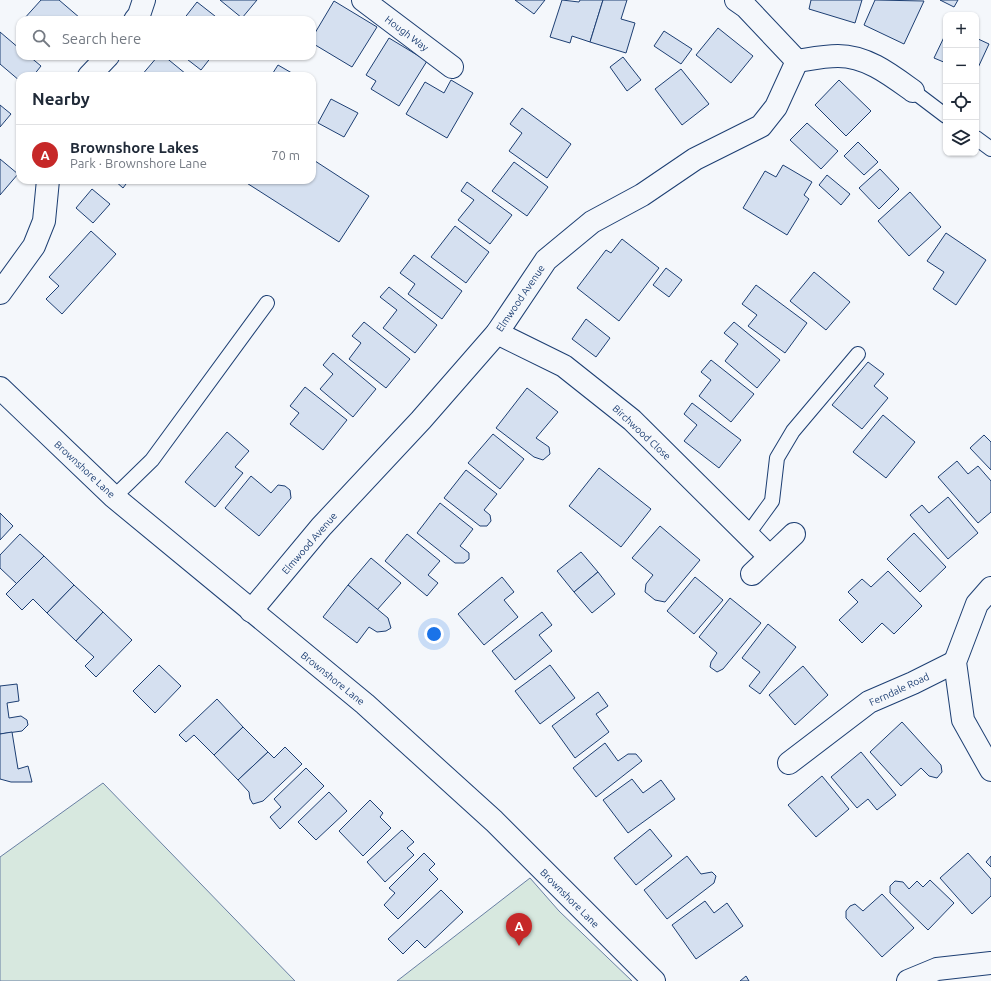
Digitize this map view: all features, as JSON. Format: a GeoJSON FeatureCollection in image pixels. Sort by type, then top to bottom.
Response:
{"type":"FeatureCollection","features":[{"type":"Feature","properties":{"kind":"street"},"geometry":{"type":"LineString","coordinates":[[138,16],[144,0]]}},
{"type":"Feature","properties":{"kind":"street","name":"Hough Way"},"geometry":{"type":"LineString","coordinates":[[363,0],[452,67]]}},
{"type":"Feature","properties":{"kind":"street"},"geometry":{"type":"LineString","coordinates":[[736,0],[746,7],[797,61],[838,56],[862,61],[883,69],[913,91]]}},
{"type":"Feature","properties":{"kind":"street"},"geometry":{"type":"LineString","coordinates":[[93,72],[104,60]]}},
{"type":"Feature","properties":{"kind":"street","name":"Elmwood Avenue"},"geometry":{"type":"LineString","coordinates":[[251,611],[321,527],[421,420],[497,333],[546,260],[592,222],[642,195],[695,159],[761,126],[776,107],[797,61]]}},
{"type":"Feature","properties":{"kind":"street"},"geometry":{"type":"LineString","coordinates":[[0,293],[34,246],[44,221],[48,184]]}},
{"type":"Feature","properties":{"kind":"street","name":"Birchwood Close"},"geometry":{"type":"LineString","coordinates":[[497,333],[564,366],[626,415],[769,556]]}},
{"type":"Feature","properties":{"kind":"street","name":"Brownshore Lane"},"geometry":{"type":"LineString","coordinates":[[0,388],[114,497],[365,704],[494,821],[654,981]]}},
{"type":"Feature","properties":{"kind":"street"},"geometry":{"type":"LineString","coordinates":[[752,574],[769,556],[794,534]]}},
{"type":"Feature","properties":{"kind":"street"},"geometry":{"type":"LineString","coordinates":[[991,588],[977,604],[955,662],[963,720],[991,770]]}},
{"type":"Feature","properties":{"kind":"street","name":"Ferndale Road"},"geometry":{"type":"LineString","coordinates":[[789,763],[869,702],[955,662]]}},
{"type":"Feature","properties":{"kind":"street"},"geometry":{"type":"LineString","coordinates":[[908,981],[938,969],[991,963]]}},
{"type":"Feature","properties":{"kind":"lane"},"geometry":{"type":"LineString","coordinates":[[913,91],[943,114]]}},
{"type":"Feature","properties":{"kind":"lane"},"geometry":{"type":"LineString","coordinates":[[979,140],[991,149]]}},
{"type":"Feature","properties":{"kind":"lane"},"geometry":{"type":"LineString","coordinates":[[114,497],[152,460],[266,303]]}},
{"type":"Feature","properties":{"kind":"lane"},"geometry":{"type":"LineString","coordinates":[[748,534],[772,500],[777,458],[785,444],[793,431],[858,354]]}},
{"type":"Feature","properties":{"kind":"shaded area"},"geometry":{"type":"Polygon","coordinates":[[[103,783],[295,981],[0,981],[0,857],[103,783]]]}},
{"type":"Feature","properties":{"kind":"shaded area"},"geometry":{"type":"Polygon","coordinates":[[[530,878],[559,911],[632,981],[397,981],[530,878]]]}},
{"type":"Feature","properties":{"kind":"building"},"geometry":{"type":"Polygon","coordinates":[[[41,0],[59,0],[78,16],[27,16],[41,0]]]}},
{"type":"Feature","properties":{"kind":"building"},"geometry":{"type":"Polygon","coordinates":[[[220,0],[257,0],[244,16],[240,16],[220,0]]]}},
{"type":"Feature","properties":{"kind":"building"},"geometry":{"type":"Polygon","coordinates":[[[515,0],[545,0],[534,14],[515,0]]]}},
{"type":"Feature","properties":{"kind":"building"},"geometry":{"type":"Polygon","coordinates":[[[562,0],[579,2],[580,0],[603,0],[590,42],[572,36],[570,43],[550,37],[562,0]]]}},
{"type":"Feature","properties":{"kind":"building"},"geometry":{"type":"Polygon","coordinates":[[[603,0],[627,0],[621,19],[635,23],[626,53],[590,42],[603,0]]]}},
{"type":"Feature","properties":{"kind":"building"},"geometry":{"type":"Polygon","coordinates":[[[811,0],[862,0],[855,23],[809,9],[811,0]]]}},
{"type":"Feature","properties":{"kind":"building"},"geometry":{"type":"Polygon","coordinates":[[[875,0],[924,1],[904,44],[864,25],[875,0]]]}},
{"type":"Feature","properties":{"kind":"building"},"geometry":{"type":"Polygon","coordinates":[[[940,0],[958,0],[954,7],[940,0]]]}},
{"type":"Feature","properties":{"kind":"building"},"geometry":{"type":"Polygon","coordinates":[[[334,1],[377,27],[352,67],[316,45],[316,31],[334,1]]]}},
{"type":"Feature","properties":{"kind":"building"},"geometry":{"type":"Polygon","coordinates":[[[197,2],[215,16],[186,16],[197,2]]]}},
{"type":"Feature","properties":{"kind":"building"},"geometry":{"type":"Polygon","coordinates":[[[718,28],[753,56],[731,83],[696,55],[718,28]]]}},
{"type":"Feature","properties":{"kind":"building"},"geometry":{"type":"Polygon","coordinates":[[[664,31],[692,49],[681,64],[654,46],[664,31]]]}},
{"type":"Feature","properties":{"kind":"building"},"geometry":{"type":"Polygon","coordinates":[[[0,32],[16,46],[16,60],[34,60],[41,66],[36,72],[16,72],[16,78],[0,64],[0,32]]]}},
{"type":"Feature","properties":{"kind":"building"},"geometry":{"type":"Polygon","coordinates":[[[389,38],[427,61],[399,106],[371,89],[376,81],[366,75],[389,38]]]}},
{"type":"Feature","properties":{"kind":"building"},"geometry":{"type":"Polygon","coordinates":[[[943,39],[943,62],[934,58],[943,39]]]}},
{"type":"Feature","properties":{"kind":"building"},"geometry":{"type":"Polygon","coordinates":[[[979,39],[989,44],[979,66],[979,39]]]}},
{"type":"Feature","properties":{"kind":"building"},"geometry":{"type":"Polygon","coordinates":[[[623,57],[641,80],[627,91],[610,67],[623,57]]]}},
{"type":"Feature","properties":{"kind":"building"},"geometry":{"type":"Polygon","coordinates":[[[155,60],[169,60],[184,72],[144,72],[155,60]]]}},
{"type":"Feature","properties":{"kind":"building"},"geometry":{"type":"Polygon","coordinates":[[[188,60],[209,60],[201,70],[188,60]]]}},
{"type":"Feature","properties":{"kind":"building"},"geometry":{"type":"Polygon","coordinates":[[[278,65],[290,72],[274,72],[278,65]]]}},
{"type":"Feature","properties":{"kind":"building"},"geometry":{"type":"Polygon","coordinates":[[[681,69],[709,104],[682,125],[655,89],[681,69]]]}},
{"type":"Feature","properties":{"kind":"building"},"geometry":{"type":"Polygon","coordinates":[[[451,80],[473,93],[447,138],[406,114],[425,82],[444,93],[451,80]]]}},
{"type":"Feature","properties":{"kind":"building"},"geometry":{"type":"Polygon","coordinates":[[[839,80],[871,111],[846,136],[815,105],[839,80]]]}},
{"type":"Feature","properties":{"kind":"building"},"geometry":{"type":"Polygon","coordinates":[[[331,99],[358,113],[344,137],[318,123],[331,99]]]}},
{"type":"Feature","properties":{"kind":"building"},"geometry":{"type":"Polygon","coordinates":[[[0,105],[11,114],[0,127],[0,105]]]}},
{"type":"Feature","properties":{"kind":"building"},"geometry":{"type":"Polygon","coordinates":[[[522,108],[571,144],[547,178],[509,151],[522,133],[510,124],[522,108]]]}},
{"type":"Feature","properties":{"kind":"building"},"geometry":{"type":"Polygon","coordinates":[[[807,123],[838,151],[821,169],[790,140],[807,123]]]}},
{"type":"Feature","properties":{"kind":"building"},"geometry":{"type":"Polygon","coordinates":[[[858,142],[878,162],[864,175],[844,156],[858,142]]]}},
{"type":"Feature","properties":{"kind":"building"},"geometry":{"type":"Polygon","coordinates":[[[0,159],[16,172],[16,176],[0,195],[0,159]]]}},
{"type":"Feature","properties":{"kind":"building"},"geometry":{"type":"Polygon","coordinates":[[[316,162],[369,196],[339,242],[248,184],[316,184],[316,162]]]}},
{"type":"Feature","properties":{"kind":"building"},"geometry":{"type":"Polygon","coordinates":[[[514,162],[548,187],[527,216],[492,191],[514,162]]]}},
{"type":"Feature","properties":{"kind":"building"},"geometry":{"type":"Polygon","coordinates":[[[783,165],[812,182],[804,195],[809,199],[787,235],[743,208],[765,171],[776,177],[783,165]]]}},
{"type":"Feature","properties":{"kind":"building"},"geometry":{"type":"Polygon","coordinates":[[[880,169],[899,189],[879,209],[859,188],[880,169]]]}},
{"type":"Feature","properties":{"kind":"building"},"geometry":{"type":"Polygon","coordinates":[[[827,175],[850,194],[841,205],[819,185],[827,175]]]}},
{"type":"Feature","properties":{"kind":"building"},"geometry":{"type":"Polygon","coordinates":[[[467,182],[512,215],[490,244],[458,220],[474,200],[461,191],[467,182]]]}},
{"type":"Feature","properties":{"kind":"building"},"geometry":{"type":"Polygon","coordinates":[[[118,184],[126,184],[123,188],[118,184]]]}},
{"type":"Feature","properties":{"kind":"building"},"geometry":{"type":"Polygon","coordinates":[[[92,189],[110,204],[93,223],[76,208],[92,189]]]}},
{"type":"Feature","properties":{"kind":"building"},"geometry":{"type":"Polygon","coordinates":[[[910,192],[941,227],[909,256],[878,221],[910,192]]]}},
{"type":"Feature","properties":{"kind":"building"},"geometry":{"type":"Polygon","coordinates":[[[455,226],[489,252],[466,283],[431,257],[455,226]]]}},
{"type":"Feature","properties":{"kind":"building"},"geometry":{"type":"Polygon","coordinates":[[[91,231],[116,254],[62,314],[46,299],[59,286],[49,277],[91,231]]]}},
{"type":"Feature","properties":{"kind":"building"},"geometry":{"type":"Polygon","coordinates":[[[946,233],[986,260],[956,305],[933,289],[944,272],[927,261],[946,233]]]}},
{"type":"Feature","properties":{"kind":"building"},"geometry":{"type":"Polygon","coordinates":[[[622,239],[659,268],[619,321],[577,288],[606,250],[611,253],[622,239]]]}},
{"type":"Feature","properties":{"kind":"building"},"geometry":{"type":"Polygon","coordinates":[[[414,255],[462,291],[442,319],[408,294],[415,284],[400,273],[414,255]]]}},
{"type":"Feature","properties":{"kind":"building"},"geometry":{"type":"Polygon","coordinates":[[[666,268],[682,280],[669,297],[653,285],[666,268]]]}},
{"type":"Feature","properties":{"kind":"building"},"geometry":{"type":"Polygon","coordinates":[[[814,272],[850,302],[826,330],[790,301],[814,272]]]}},
{"type":"Feature","properties":{"kind":"building"},"geometry":{"type":"Polygon","coordinates":[[[756,285],[807,323],[785,353],[748,326],[757,315],[742,304],[756,285]]]}},
{"type":"Feature","properties":{"kind":"building"},"geometry":{"type":"Polygon","coordinates":[[[389,287],[437,325],[415,353],[383,328],[397,310],[380,297],[389,287]]]}},
{"type":"Feature","properties":{"kind":"building"},"geometry":{"type":"Polygon","coordinates":[[[586,319],[610,338],[596,357],[572,339],[586,319]]]}},
{"type":"Feature","properties":{"kind":"building"},"geometry":{"type":"Polygon","coordinates":[[[364,322],[410,359],[386,388],[349,359],[361,343],[352,336],[364,322]]]}},
{"type":"Feature","properties":{"kind":"building"},"geometry":{"type":"Polygon","coordinates":[[[734,322],[780,360],[757,388],[725,361],[738,344],[724,333],[734,322]]]}},
{"type":"Feature","properties":{"kind":"building"},"geometry":{"type":"Polygon","coordinates":[[[333,353],[376,389],[353,417],[320,389],[333,374],[323,365],[333,353]]]}},
{"type":"Feature","properties":{"kind":"building"},"geometry":{"type":"Polygon","coordinates":[[[711,360],[754,394],[731,422],[699,396],[711,380],[701,372],[711,360]]]}},
{"type":"Feature","properties":{"kind":"building"},"geometry":{"type":"Polygon","coordinates":[[[868,362],[884,374],[874,386],[888,398],[862,429],[832,405],[868,362]]]}},
{"type":"Feature","properties":{"kind":"building"},"geometry":{"type":"Polygon","coordinates":[[[305,387],[347,420],[323,450],[290,424],[299,413],[290,406],[305,387]]]}},
{"type":"Feature","properties":{"kind":"building"},"geometry":{"type":"Polygon","coordinates":[[[527,388],[558,412],[536,438],[549,447],[550,454],[543,460],[534,457],[496,428],[527,388]]]}},
{"type":"Feature","properties":{"kind":"building"},"geometry":{"type":"Polygon","coordinates":[[[692,403],[741,440],[719,468],[684,441],[697,425],[684,414],[692,403]]]}},
{"type":"Feature","properties":{"kind":"building"},"geometry":{"type":"Polygon","coordinates":[[[883,415],[915,442],[886,478],[853,452],[883,415]]]}},
{"type":"Feature","properties":{"kind":"building"},"geometry":{"type":"Polygon","coordinates":[[[227,432],[249,451],[235,467],[243,473],[215,507],[185,482],[227,432]]]}},
{"type":"Feature","properties":{"kind":"building"},"geometry":{"type":"Polygon","coordinates":[[[493,434],[524,459],[500,489],[468,463],[493,434]]]}},
{"type":"Feature","properties":{"kind":"building"},"geometry":{"type":"Polygon","coordinates":[[[984,435],[991,442],[991,470],[970,448],[984,435]]]}},
{"type":"Feature","properties":{"kind":"building"},"geometry":{"type":"Polygon","coordinates":[[[957,461],[968,474],[978,466],[991,481],[991,512],[978,523],[938,477],[957,461]]]}},
{"type":"Feature","properties":{"kind":"building"},"geometry":{"type":"Polygon","coordinates":[[[599,468],[651,509],[621,547],[569,506],[599,468]]]}},
{"type":"Feature","properties":{"kind":"building"},"geometry":{"type":"Polygon","coordinates":[[[466,470],[497,494],[484,510],[490,515],[491,521],[487,526],[480,526],[444,498],[466,470]]]}},
{"type":"Feature","properties":{"kind":"building"},"geometry":{"type":"Polygon","coordinates":[[[251,476],[271,493],[278,485],[285,486],[290,490],[291,498],[259,536],[225,508],[251,476]]]}},
{"type":"Feature","properties":{"kind":"building"},"geometry":{"type":"Polygon","coordinates":[[[948,497],[978,533],[948,559],[910,515],[922,505],[929,513],[948,497]]]}},
{"type":"Feature","properties":{"kind":"building"},"geometry":{"type":"Polygon","coordinates":[[[440,503],[473,529],[460,546],[469,553],[469,559],[464,563],[455,563],[417,533],[440,503]]]}},
{"type":"Feature","properties":{"kind":"building"},"geometry":{"type":"Polygon","coordinates":[[[0,513],[13,526],[0,540],[0,513]]]}},
{"type":"Feature","properties":{"kind":"building"},"geometry":{"type":"Polygon","coordinates":[[[660,526],[700,560],[665,602],[655,600],[645,592],[646,584],[653,575],[632,558],[660,526]]]}},
{"type":"Feature","properties":{"kind":"building"},"geometry":{"type":"Polygon","coordinates":[[[914,533],[946,567],[920,592],[887,559],[914,533]]]}},
{"type":"Feature","properties":{"kind":"building"},"geometry":{"type":"Polygon","coordinates":[[[20,534],[44,556],[17,584],[0,568],[0,555],[20,534]]]}},
{"type":"Feature","properties":{"kind":"building"},"geometry":{"type":"Polygon","coordinates":[[[407,534],[440,561],[428,575],[438,583],[427,596],[385,561],[407,534]]]}},
{"type":"Feature","properties":{"kind":"building"},"geometry":{"type":"Polygon","coordinates":[[[581,552],[598,572],[574,592],[557,571],[581,552]]]}},
{"type":"Feature","properties":{"kind":"building"},"geometry":{"type":"Polygon","coordinates":[[[44,556],[74,585],[47,613],[33,599],[22,610],[6,594],[44,556]]]}},
{"type":"Feature","properties":{"kind":"building"},"geometry":{"type":"Polygon","coordinates":[[[371,558],[401,583],[377,610],[348,585],[371,558]]]}},
{"type":"Feature","properties":{"kind":"building"},"geometry":{"type":"Polygon","coordinates":[[[888,571],[922,606],[894,634],[882,623],[862,643],[839,620],[858,602],[848,592],[862,579],[871,587],[888,571]]]}},
{"type":"Feature","properties":{"kind":"building"},"geometry":{"type":"Polygon","coordinates":[[[598,572],[615,594],[592,613],[574,592],[598,572]]]}},
{"type":"Feature","properties":{"kind":"building"},"geometry":{"type":"Polygon","coordinates":[[[502,577],[514,592],[504,600],[518,617],[484,645],[458,614],[502,577]]]}},
{"type":"Feature","properties":{"kind":"building"},"geometry":{"type":"Polygon","coordinates":[[[695,577],[723,600],[694,634],[667,611],[695,577]]]}},
{"type":"Feature","properties":{"kind":"building"},"geometry":{"type":"Polygon","coordinates":[[[74,585],[103,612],[76,641],[47,613],[74,585]]]}},
{"type":"Feature","properties":{"kind":"building"},"geometry":{"type":"Polygon","coordinates":[[[348,585],[388,618],[391,628],[386,631],[377,632],[369,627],[357,643],[323,617],[348,585]]]}},
{"type":"Feature","properties":{"kind":"building"},"geometry":{"type":"Polygon","coordinates":[[[730,598],[761,623],[723,669],[717,672],[710,667],[711,662],[717,653],[699,637],[730,598]]]}},
{"type":"Feature","properties":{"kind":"building"},"geometry":{"type":"Polygon","coordinates":[[[103,612],[132,640],[96,677],[85,666],[94,657],[76,641],[103,612]]]}},
{"type":"Feature","properties":{"kind":"building"},"geometry":{"type":"Polygon","coordinates":[[[542,612],[552,625],[539,635],[552,651],[515,680],[492,651],[542,612]]]}},
{"type":"Feature","properties":{"kind":"building"},"geometry":{"type":"Polygon","coordinates":[[[768,624],[796,647],[760,694],[749,686],[760,672],[742,658],[768,624]]]}},
{"type":"Feature","properties":{"kind":"building"},"geometry":{"type":"Polygon","coordinates":[[[159,665],[181,686],[155,713],[133,691],[159,665]]]}},
{"type":"Feature","properties":{"kind":"building"},"geometry":{"type":"Polygon","coordinates":[[[550,665],[575,698],[540,724],[515,691],[550,665]]]}},
{"type":"Feature","properties":{"kind":"building"},"geometry":{"type":"Polygon","coordinates":[[[803,666],[828,695],[795,725],[769,695],[803,666]]]}},
{"type":"Feature","properties":{"kind":"building"},"geometry":{"type":"Polygon","coordinates":[[[17,684],[19,701],[7,703],[9,718],[21,716],[27,720],[28,725],[22,731],[0,734],[0,686],[17,684]]]}},
{"type":"Feature","properties":{"kind":"building"},"geometry":{"type":"Polygon","coordinates":[[[598,692],[608,706],[596,714],[609,732],[575,758],[552,726],[598,692]]]}},
{"type":"Feature","properties":{"kind":"building"},"geometry":{"type":"Polygon","coordinates":[[[217,699],[243,727],[214,755],[194,735],[186,742],[179,735],[217,699]]]}},
{"type":"Feature","properties":{"kind":"building"},"geometry":{"type":"Polygon","coordinates":[[[902,722],[941,765],[942,772],[937,778],[929,776],[921,768],[901,786],[870,752],[902,722]]]}},
{"type":"Feature","properties":{"kind":"building"},"geometry":{"type":"Polygon","coordinates":[[[243,727],[268,752],[238,780],[214,755],[243,727]]]}},
{"type":"Feature","properties":{"kind":"building"},"geometry":{"type":"Polygon","coordinates":[[[12,732],[18,769],[28,766],[32,782],[11,782],[0,779],[0,734],[12,732]]]}},
{"type":"Feature","properties":{"kind":"building"},"geometry":{"type":"Polygon","coordinates":[[[605,743],[618,761],[628,754],[636,754],[642,761],[596,797],[573,768],[605,743]]]}},
{"type":"Feature","properties":{"kind":"building"},"geometry":{"type":"Polygon","coordinates":[[[285,747],[302,764],[263,801],[253,804],[250,799],[249,792],[238,780],[268,752],[274,758],[285,747]]]}},
{"type":"Feature","properties":{"kind":"building"},"geometry":{"type":"Polygon","coordinates":[[[861,752],[896,795],[877,810],[868,799],[857,808],[831,777],[861,752]]]}},
{"type":"Feature","properties":{"kind":"building"},"geometry":{"type":"Polygon","coordinates":[[[306,768],[324,786],[280,829],[270,817],[281,807],[274,799],[306,768]]]}},
{"type":"Feature","properties":{"kind":"building"},"geometry":{"type":"Polygon","coordinates":[[[822,776],[849,809],[816,837],[788,805],[822,776]]]}},
{"type":"Feature","properties":{"kind":"building"},"geometry":{"type":"Polygon","coordinates":[[[632,779],[643,793],[661,780],[675,799],[628,833],[603,800],[632,779]]]}},
{"type":"Feature","properties":{"kind":"building"},"geometry":{"type":"Polygon","coordinates":[[[329,792],[347,811],[316,840],[298,822],[329,792]]]}},
{"type":"Feature","properties":{"kind":"building"},"geometry":{"type":"Polygon","coordinates":[[[370,800],[383,813],[380,817],[391,828],[363,856],[339,831],[370,800]]]}},
{"type":"Feature","properties":{"kind":"building"},"geometry":{"type":"Polygon","coordinates":[[[650,829],[672,856],[636,885],[614,858],[650,829]]]}},
{"type":"Feature","properties":{"kind":"building"},"geometry":{"type":"Polygon","coordinates":[[[402,830],[414,842],[407,848],[414,855],[385,882],[367,862],[402,830]]]}},
{"type":"Feature","properties":{"kind":"building"},"geometry":{"type":"Polygon","coordinates":[[[424,853],[435,864],[429,870],[438,879],[398,919],[384,905],[395,893],[389,888],[424,853]]]}},
{"type":"Feature","properties":{"kind":"building"},"geometry":{"type":"Polygon","coordinates":[[[968,853],[991,879],[991,896],[972,914],[940,878],[968,853]]]}},
{"type":"Feature","properties":{"kind":"building"},"geometry":{"type":"Polygon","coordinates":[[[687,856],[701,874],[712,872],[716,876],[714,883],[667,919],[644,890],[687,856]]]}},
{"type":"Feature","properties":{"kind":"building"},"geometry":{"type":"Polygon","coordinates":[[[991,856],[991,867],[986,862],[991,856]]]}},
{"type":"Feature","properties":{"kind":"building"},"geometry":{"type":"Polygon","coordinates":[[[930,880],[954,903],[928,930],[890,893],[890,886],[895,881],[903,882],[909,889],[917,881],[923,887],[930,880]]]}},
{"type":"Feature","properties":{"kind":"building"},"geometry":{"type":"Polygon","coordinates":[[[441,890],[463,912],[425,948],[417,940],[403,954],[388,939],[441,890]]]}},
{"type":"Feature","properties":{"kind":"building"},"geometry":{"type":"Polygon","coordinates":[[[882,894],[914,928],[882,957],[846,918],[846,911],[850,906],[855,904],[863,911],[882,894]]]}},
{"type":"Feature","properties":{"kind":"building"},"geometry":{"type":"Polygon","coordinates":[[[705,901],[714,913],[727,903],[743,926],[696,959],[672,925],[705,901]]]}},
{"type":"Feature","properties":{"kind":"building"},"geometry":{"type":"Polygon","coordinates":[[[746,976],[749,981],[740,981],[746,976]]]}},
{"type":"Feature","properties":{"kind":"place","name":"Brownshore Lakes"},"geometry":{"type":"Point","coordinates":[519,946]}}]}
